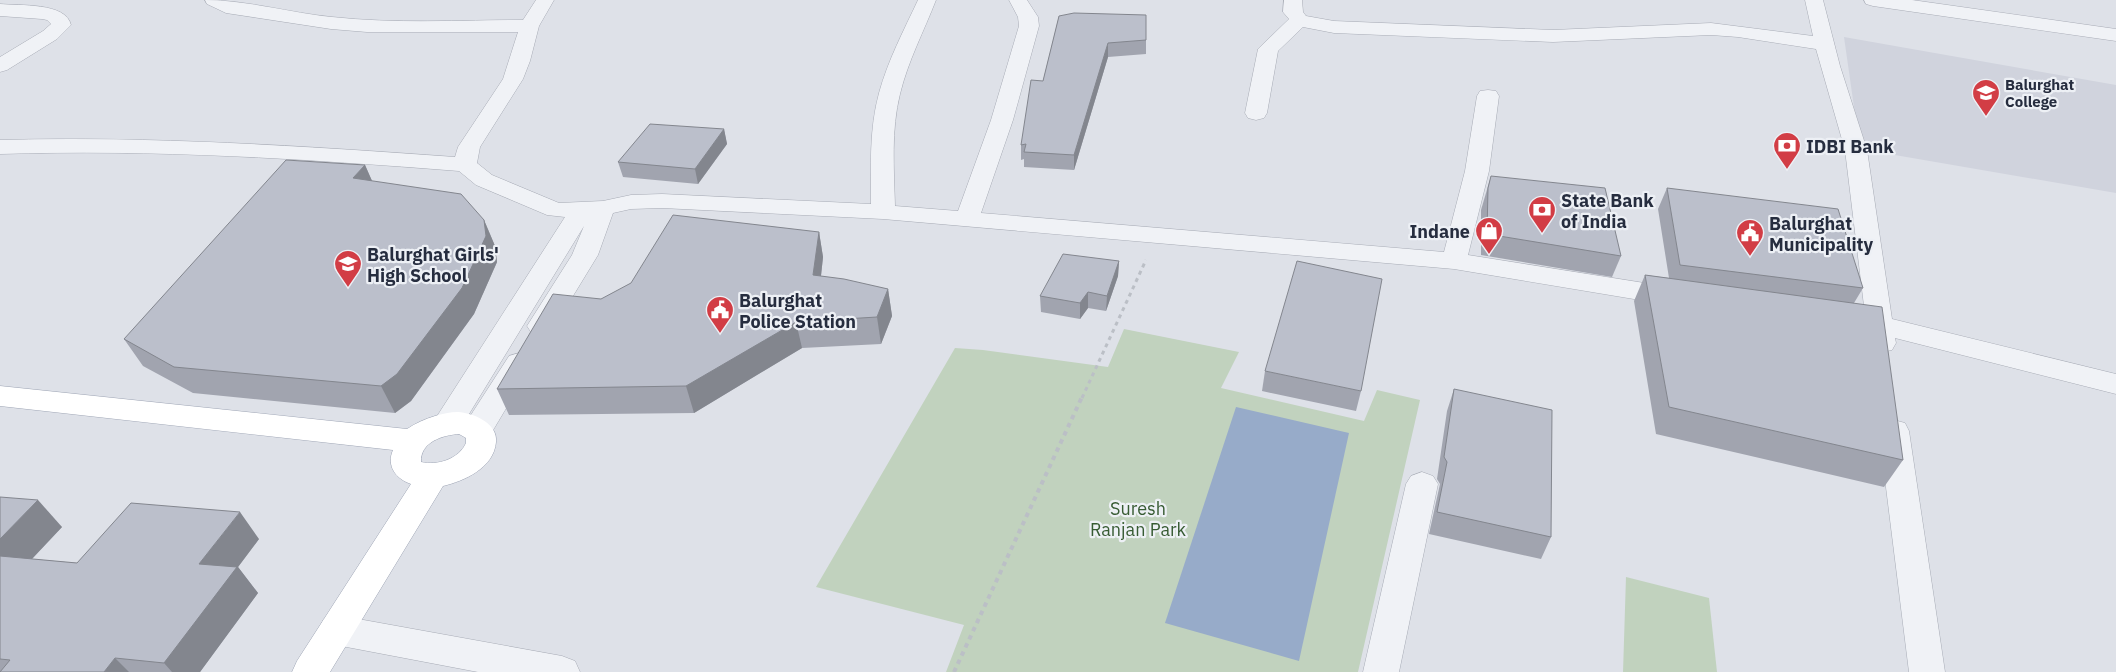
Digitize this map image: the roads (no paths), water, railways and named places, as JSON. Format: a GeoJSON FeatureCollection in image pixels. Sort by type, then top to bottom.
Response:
{"type":"FeatureCollection","features":[{"type":"Feature","properties":{"kind":"main road"},"geometry":{"type":"LineString","coordinates":[[0,396],[413,441]]}},
{"type":"Feature","properties":{"kind":"main road"},"geometry":{"type":"LineString","coordinates":[[447,424],[470,424],[478,429],[482,436],[477,453],[458,468],[446,474],[433,476],[412,472],[406,466],[404,458],[413,441],[435,427],[447,424]]}},
{"type":"Feature","properties":{"kind":"main road"},"geometry":{"type":"LineString","coordinates":[[310,672],[433,476]]}},
{"type":"Feature","properties":{"kind":"street"},"geometry":{"type":"LineString","coordinates":[[214,0],[226,7],[241,10],[340,24],[367,26],[529,26]]}},
{"type":"Feature","properties":{"kind":"street"},"geometry":{"type":"LineString","coordinates":[[466,165],[469,147],[513,80],[529,26],[544,0]]}},
{"type":"Feature","properties":{"kind":"street"},"geometry":{"type":"LineString","coordinates":[[883,212],[884,145],[887,107],[894,78],[927,0]]}},
{"type":"Feature","properties":{"kind":"street"},"geometry":{"type":"LineString","coordinates":[[967,219],[1002,120],[1029,26],[1028,16],[1018,0]]}},
{"type":"Feature","properties":{"kind":"street"},"geometry":{"type":"LineString","coordinates":[[1293,0],[1293,12],[1299,20],[1334,27],[1553,36],[1711,29],[1738,31],[1824,44]]}},
{"type":"Feature","properties":{"kind":"street"},"geometry":{"type":"LineString","coordinates":[[1814,0],[1824,44],[1856,150],[1928,672]]}},
{"type":"Feature","properties":{"kind":"street"},"geometry":{"type":"LineString","coordinates":[[1873,0],[2116,35]]}},
{"type":"Feature","properties":{"kind":"street"},"geometry":{"type":"LineString","coordinates":[[0,10],[52,15],[60,20],[61,25],[50,35],[0,66]]}},
{"type":"Feature","properties":{"kind":"street"},"geometry":{"type":"LineString","coordinates":[[1256,113],[1268,49],[1299,20]]}},
{"type":"Feature","properties":{"kind":"street"},"geometry":{"type":"LineString","coordinates":[[1454,261],[1477,171],[1488,96]]}},
{"type":"Feature","properties":{"kind":"street"},"geometry":{"type":"LineString","coordinates":[[0,147],[132,144],[287,151],[466,165],[484,180],[556,210],[592,209],[630,202],[662,201],[883,212],[1454,261],[1696,299]]}},
{"type":"Feature","properties":{"kind":"street"},"geometry":{"type":"LineString","coordinates":[[447,424],[592,209]]}},
{"type":"Feature","properties":{"kind":"street"},"geometry":{"type":"LineString","coordinates":[[478,429],[585,255],[592,209]]}},
{"type":"Feature","properties":{"kind":"street"},"geometry":{"type":"LineString","coordinates":[[1822,317],[1880,325],[2116,384]]}},
{"type":"Feature","properties":{"kind":"street"},"geometry":{"type":"LineString","coordinates":[[1381,672],[1422,484]]}},
{"type":"Feature","properties":{"kind":"street"},"geometry":{"type":"LineString","coordinates":[[336,630],[562,672]]}},
{"type":"Feature","properties":{"kind":"water"},"geometry":{"type":"Polygon","coordinates":[[[1236,407],[1349,433],[1299,661],[1165,623],[1236,407]]]}},
{"type":"Feature","properties":{"kind":"place","name":"Balurghat College"},"geometry":{"type":"Point","coordinates":[1986,117]}},
{"type":"Feature","properties":{"kind":"place","name":"IDBI Bank"},"geometry":{"type":"Point","coordinates":[1787,170]}},
{"type":"Feature","properties":{"kind":"place","name":"State Bank of India"},"geometry":{"type":"Point","coordinates":[1542,234]}},
{"type":"Feature","properties":{"kind":"place","name":"Indane"},"geometry":{"type":"Point","coordinates":[1489,255]}},
{"type":"Feature","properties":{"kind":"place","name":"Balurghat Municipality"},"geometry":{"type":"Point","coordinates":[1750,257]}},
{"type":"Feature","properties":{"kind":"place","name":"Balurghat Girls' High School"},"geometry":{"type":"Point","coordinates":[348,288]}},
{"type":"Feature","properties":{"kind":"place","name":"Balurghat Police Station"},"geometry":{"type":"Point","coordinates":[720,334]}},
{"type":"Feature","properties":{"kind":"park label","name":"Suresh Ranjan Park"},"geometry":{"type":"Point","coordinates":[1138,518]}}]}
